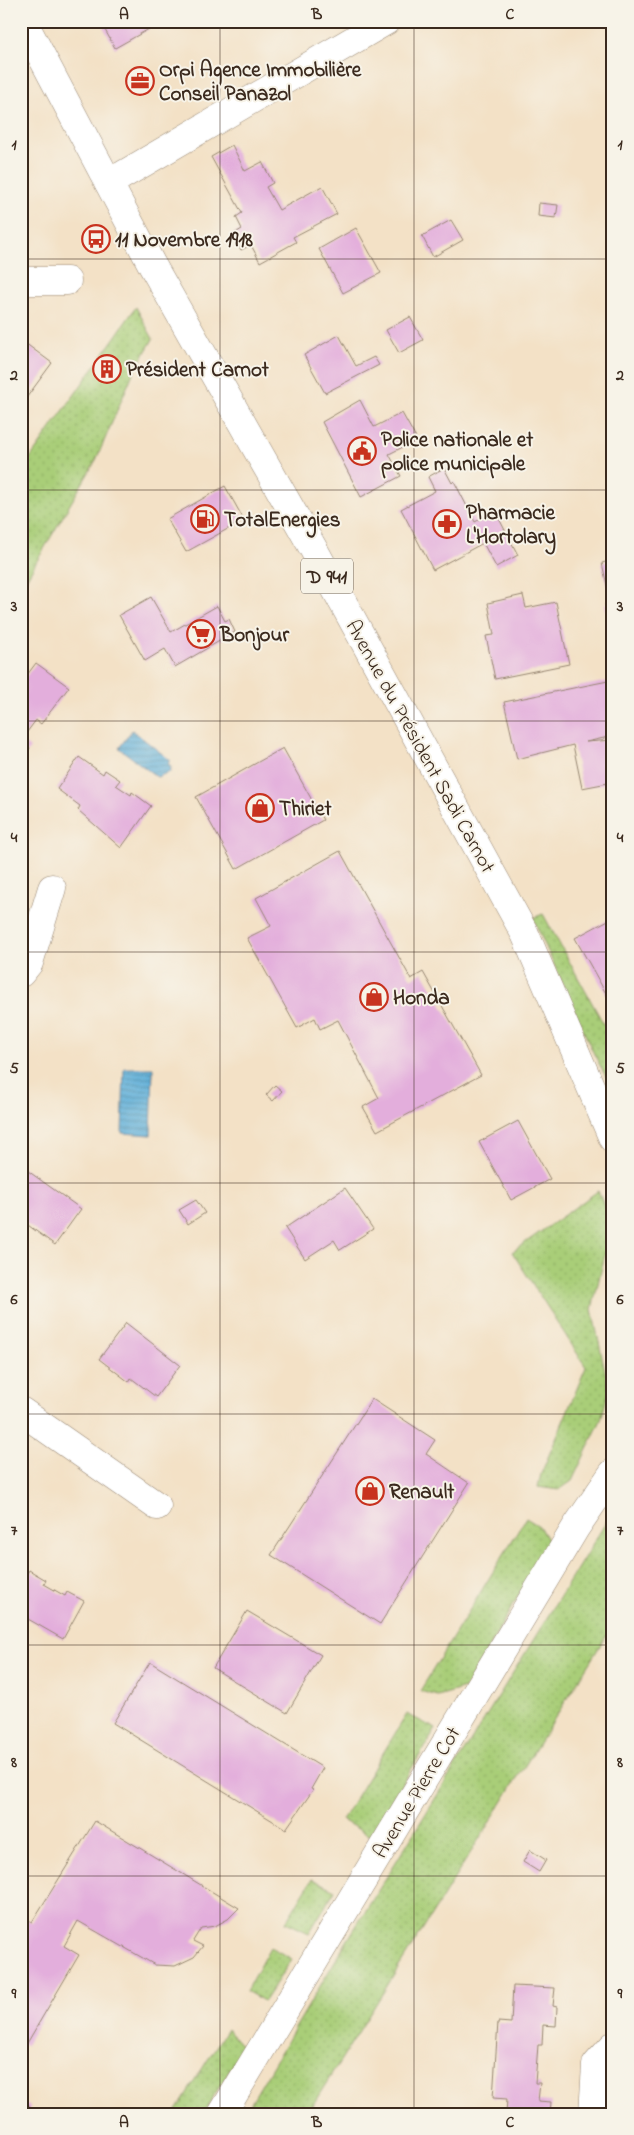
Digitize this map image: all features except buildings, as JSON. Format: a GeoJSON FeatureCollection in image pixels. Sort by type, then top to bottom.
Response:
{"type":"FeatureCollection","features":[{"type":"Feature","properties":{"kind":"street","name":"Avenue du Président Sadi Carnot"},"geometry":{"type":"LineString","coordinates":[[23,21],[164,288],[313,548],[525,934],[613,1139]]}},
{"type":"Feature","properties":{"kind":"street"},"geometry":{"type":"LineString","coordinates":[[110,183],[386,21]]}},
{"type":"Feature","properties":{"kind":"street"},"geometry":{"type":"LineString","coordinates":[[21,281],[68,280]]}},
{"type":"Feature","properties":{"kind":"street"},"geometry":{"type":"LineString","coordinates":[[21,973],[29,963],[52,888]]}},
{"type":"Feature","properties":{"kind":"street"},"geometry":{"type":"LineString","coordinates":[[21,1411],[157,1506]]}},
{"type":"Feature","properties":{"kind":"street","name":"Avenue Pierre Cot"},"geometry":{"type":"LineString","coordinates":[[222,2114],[572,1533],[613,1473]]}},
{"type":"Feature","properties":{"kind":"street"},"geometry":{"type":"LineString","coordinates":[[593,2114],[596,2065],[613,2046]]}},
{"type":"Feature","properties":{"kind":"green space"},"geometry":{"type":"Polygon","coordinates":[[[136,307],[153,339],[133,373],[96,460],[21,588],[21,471],[136,307]]]}},
{"type":"Feature","properties":{"kind":"green space"},"geometry":{"type":"Polygon","coordinates":[[[543,914],[613,1041],[613,1090],[594,1054],[533,918],[543,914]]]}},
{"type":"Feature","properties":{"kind":"green space"},"geometry":{"type":"Polygon","coordinates":[[[598,1191],[612,1225],[592,1309],[609,1390],[601,1420],[572,1481],[559,1490],[538,1487],[541,1474],[586,1367],[512,1252],[598,1191]]]}},
{"type":"Feature","properties":{"kind":"green space"},"geometry":{"type":"Polygon","coordinates":[[[613,1511],[613,1625],[307,2114],[244,2114],[347,1941],[613,1511]]]}},
{"type":"Feature","properties":{"kind":"green space"},"geometry":{"type":"Polygon","coordinates":[[[526,1518],[539,1526],[549,1543],[465,1688],[438,1696],[420,1691],[526,1518]]]}},
{"type":"Feature","properties":{"kind":"green space"},"geometry":{"type":"Polygon","coordinates":[[[407,1714],[436,1729],[370,1836],[342,1820],[407,1714]]]}},
{"type":"Feature","properties":{"kind":"green space"},"geometry":{"type":"Polygon","coordinates":[[[312,1879],[335,1890],[309,1933],[286,1922],[312,1879]]]}},
{"type":"Feature","properties":{"kind":"green space"},"geometry":{"type":"Polygon","coordinates":[[[270,1947],[292,1959],[264,2001],[246,1991],[270,1947]]]}},
{"type":"Feature","properties":{"kind":"green space"},"geometry":{"type":"Polygon","coordinates":[[[227,2029],[243,2047],[203,2114],[174,2114],[227,2029]]]}},
{"type":"Feature","properties":{"kind":"water"},"geometry":{"type":"Polygon","coordinates":[[[132,730],[170,760],[168,763],[171,767],[170,772],[157,777],[119,748],[132,730]]]}},
{"type":"Feature","properties":{"kind":"water"},"geometry":{"type":"Polygon","coordinates":[[[124,1068],[153,1068],[151,1135],[122,1133],[124,1068]]]}},
{"type":"Feature","properties":{"kind":"place","name":"Orpi Agence Immobilière Conseil Panazol"},"geometry":{"type":"Point","coordinates":[140,81]}},
{"type":"Feature","properties":{"kind":"place","name":"11 Novembre 1918"},"geometry":{"type":"Point","coordinates":[96,239]}},
{"type":"Feature","properties":{"kind":"place","name":"Président Carnot"},"geometry":{"type":"Point","coordinates":[107,369]}},
{"type":"Feature","properties":{"kind":"place","name":"Police nationale et police municipale"},"geometry":{"type":"Point","coordinates":[362,451]}},
{"type":"Feature","properties":{"kind":"place","name":"TotalEnergies"},"geometry":{"type":"Point","coordinates":[205,519]}},
{"type":"Feature","properties":{"kind":"place","name":"Pharmacie L'Hortolary"},"geometry":{"type":"Point","coordinates":[447,524]}},
{"type":"Feature","properties":{"kind":"place","name":"Bonjour"},"geometry":{"type":"Point","coordinates":[201,634]}},
{"type":"Feature","properties":{"kind":"place","name":"Thiriet"},"geometry":{"type":"Point","coordinates":[260,808]}},
{"type":"Feature","properties":{"kind":"place","name":"Honda"},"geometry":{"type":"Point","coordinates":[374,997]}},
{"type":"Feature","properties":{"kind":"place","name":"Renault"},"geometry":{"type":"Point","coordinates":[370,1491]}}]}
